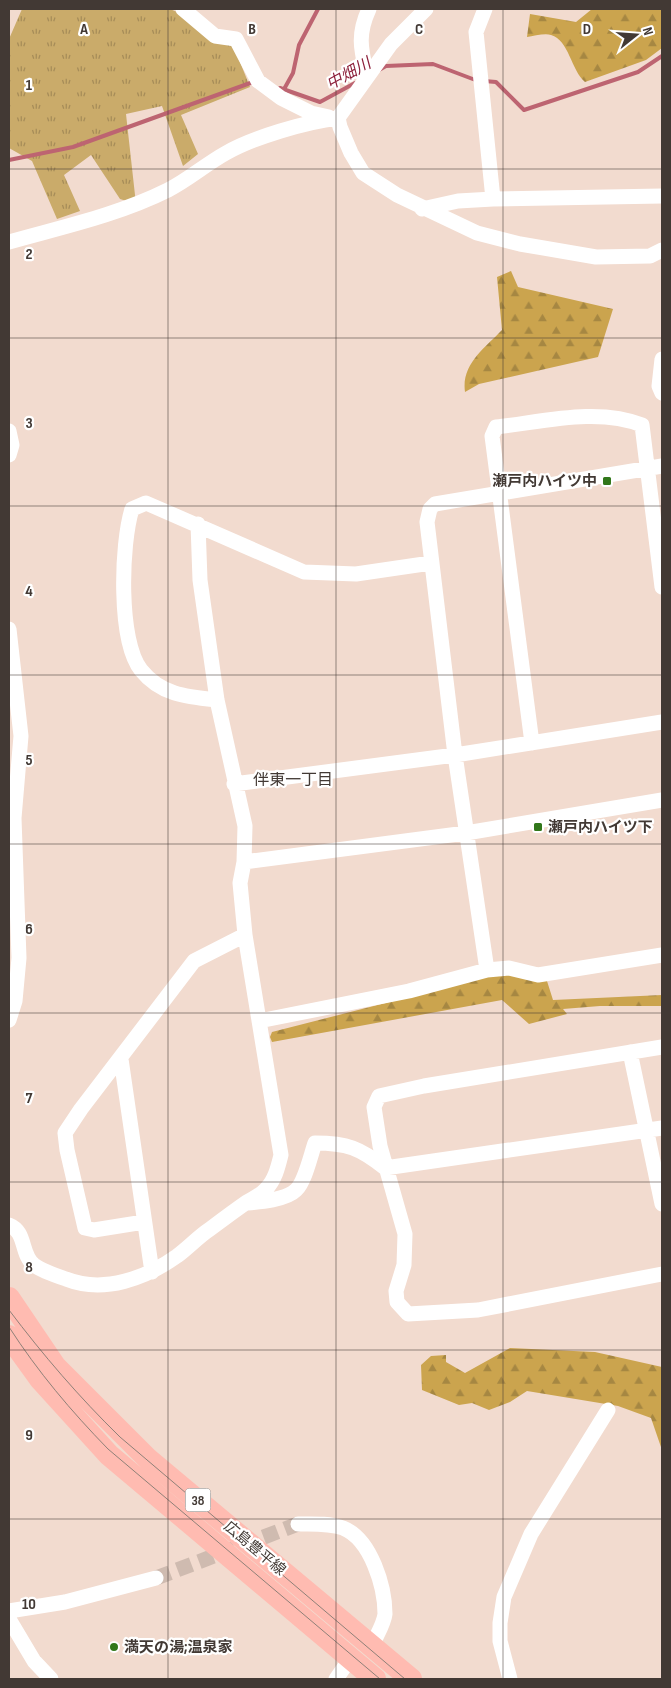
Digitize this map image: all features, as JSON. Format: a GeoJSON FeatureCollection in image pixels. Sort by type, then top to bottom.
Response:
{"type":"FeatureCollection","features":[{"type":"Feature","properties":{"kind":"main road","name":"広島豊平線"},"geometry":{"type":"LineString","coordinates":[[9,1298],[55,1366],[148,1459],[411,1679]]}},
{"type":"Feature","properties":{"kind":"main road","name":"広島豊平線"},"geometry":{"type":"LineString","coordinates":[[9,1336],[40,1379],[109,1456],[375,1679]]}},
{"type":"Feature","properties":{"kind":"street"},"geometry":{"type":"LineString","coordinates":[[182,9],[215,36],[236,39],[258,81],[281,98],[311,113],[338,118]]}},
{"type":"Feature","properties":{"kind":"street"},"geometry":{"type":"LineString","coordinates":[[367,76],[360,45],[361,28],[369,9]]}},
{"type":"Feature","properties":{"kind":"street"},"geometry":{"type":"LineString","coordinates":[[9,242],[136,204],[169,189],[226,152],[317,121],[338,118],[391,44],[426,9]]}},
{"type":"Feature","properties":{"kind":"street"},"geometry":{"type":"LineString","coordinates":[[485,9],[476,32],[493,199]]}},
{"type":"Feature","properties":{"kind":"street"},"geometry":{"type":"LineString","coordinates":[[338,118],[340,128],[351,153],[363,173],[397,196],[478,233],[596,257],[650,256],[662,250]]}},
{"type":"Feature","properties":{"kind":"street"},"geometry":{"type":"LineString","coordinates":[[422,209],[458,201],[493,199],[662,196]]}},
{"type":"Feature","properties":{"kind":"street"},"geometry":{"type":"LineString","coordinates":[[662,359],[659,386],[662,393]]}},
{"type":"Feature","properties":{"kind":"street"},"geometry":{"type":"LineString","coordinates":[[532,743],[492,436],[496,427],[585,416],[631,420],[642,425],[655,467],[662,587]]}},
{"type":"Feature","properties":{"kind":"street"},"geometry":{"type":"LineString","coordinates":[[486,970],[455,754],[427,522],[430,509],[435,504],[655,467]]}},
{"type":"Feature","properties":{"kind":"street"},"geometry":{"type":"LineString","coordinates":[[216,700],[179,696],[156,684],[140,669],[130,640],[122,592],[126,528],[132,510],[146,504],[198,524],[304,572],[356,574],[432,563]]}},
{"type":"Feature","properties":{"kind":"street"},"geometry":{"type":"LineString","coordinates":[[9,1225],[16,1228],[24,1242],[27,1255],[34,1265],[67,1280],[98,1285],[124,1282],[152,1272],[266,1190],[277,1172],[281,1155],[245,935],[240,883],[244,862],[245,826],[216,700],[200,580],[198,524]]}},
{"type":"Feature","properties":{"kind":"street"},"geometry":{"type":"LineString","coordinates":[[9,629],[21,736],[14,818],[19,958],[15,1001],[9,1020]]}},
{"type":"Feature","properties":{"kind":"street"},"geometry":{"type":"LineString","coordinates":[[234,784],[532,743],[662,722]]}},
{"type":"Feature","properties":{"kind":"street"},"geometry":{"type":"LineString","coordinates":[[244,862],[466,833],[662,800]]}},
{"type":"Feature","properties":{"kind":"street"},"geometry":{"type":"LineString","coordinates":[[144,1222],[94,1230],[85,1228],[66,1150],[65,1133],[81,1109],[194,961],[245,935]]}},
{"type":"Feature","properties":{"kind":"street"},"geometry":{"type":"LineString","coordinates":[[259,1021],[409,991],[486,970],[509,968],[538,975],[662,955]]}},
{"type":"Feature","properties":{"kind":"street"},"geometry":{"type":"LineString","coordinates":[[662,1046],[424,1086],[379,1096],[374,1107],[385,1168],[405,1234],[404,1265],[396,1292],[398,1302],[408,1314],[478,1310],[662,1274]]}},
{"type":"Feature","properties":{"kind":"street"},"geometry":{"type":"LineString","coordinates":[[630,1052],[655,1129],[662,1204]]}},
{"type":"Feature","properties":{"kind":"street"},"geometry":{"type":"LineString","coordinates":[[121,1059],[152,1272]]}},
{"type":"Feature","properties":{"kind":"street"},"geometry":{"type":"LineString","coordinates":[[246,1203],[269,1202],[296,1191],[302,1182],[315,1142],[341,1143],[366,1152],[385,1168],[655,1129]]}},
{"type":"Feature","properties":{"kind":"street"},"geometry":{"type":"LineString","coordinates":[[510,1679],[500,1641],[500,1623],[504,1597],[531,1534],[608,1410]]}},
{"type":"Feature","properties":{"kind":"street"},"geometry":{"type":"LineString","coordinates":[[298,1524],[344,1528],[359,1538],[372,1558],[383,1597],[385,1616],[372,1646]]}},
{"type":"Feature","properties":{"kind":"street"},"geometry":{"type":"LineString","coordinates":[[9,1612],[65,1602],[156,1578]]}},
{"type":"Feature","properties":{"kind":"street"},"geometry":{"type":"LineString","coordinates":[[9,1619],[34,1661],[50,1679]]}},
{"type":"Feature","properties":{"kind":"street"},"geometry":{"type":"LineString","coordinates":[[336,1679],[350,1659]]}},
{"type":"Feature","properties":{"kind":"green space"},"geometry":{"type":"Polygon","coordinates":[[[22,9],[170,9],[177,12],[206,36],[234,47],[250,87],[181,115],[198,154],[183,166],[162,106],[126,114],[136,204],[120,199],[91,155],[64,175],[80,211],[57,219],[32,161],[9,148],[9,39],[22,9]]]}},
{"type":"Feature","properties":{"kind":"green space"},"geometry":{"type":"Polygon","coordinates":[[[592,9],[662,9],[662,48],[646,60],[585,82],[580,77],[566,49],[557,38],[546,34],[527,37],[530,14],[576,22],[592,9]]]}},
{"type":"Feature","properties":{"kind":"green space"},"geometry":{"type":"Polygon","coordinates":[[[511,271],[518,287],[613,309],[598,357],[479,384],[465,392],[465,382],[470,365],[502,330],[497,277],[511,271]]]}},
{"type":"Feature","properties":{"kind":"green space"},"geometry":{"type":"Polygon","coordinates":[[[503,973],[547,981],[553,1000],[662,995],[662,1006],[600,1006],[563,1009],[567,1014],[529,1024],[502,1000],[272,1042],[270,1037],[272,1032],[503,973]]]}},
{"type":"Feature","properties":{"kind":"green space"},"geometry":{"type":"Polygon","coordinates":[[[510,1348],[595,1352],[662,1367],[662,1450],[651,1418],[618,1406],[527,1391],[510,1402],[489,1410],[472,1403],[459,1405],[422,1390],[421,1365],[431,1356],[446,1355],[446,1362],[465,1373],[510,1348]]]}},
{"type":"Feature","properties":{"kind":"waterway"},"geometry":{"type":"LineString","coordinates":[[283,91],[293,73],[299,45],[318,9]]}},
{"type":"Feature","properties":{"kind":"waterway","name":"中畑川"},"geometry":{"type":"LineString","coordinates":[[484,81],[496,82],[524,110],[638,72],[662,56]]}},
{"type":"Feature","properties":{"kind":"waterway","name":"中畑川"},"geometry":{"type":"LineString","coordinates":[[379,70],[386,66],[433,64],[478,81]]}},
{"type":"Feature","properties":{"kind":"waterway","name":"中畑川"},"geometry":{"type":"LineString","coordinates":[[9,160],[73,147],[253,82]]}},
{"type":"Feature","properties":{"kind":"waterway","name":"中畑川"},"geometry":{"type":"LineString","coordinates":[[280,88],[320,102],[355,83]]}},
{"type":"Feature","properties":{"kind":"tunnel"},"geometry":{"type":"LineString","coordinates":[[156,1578],[298,1524]]}},
{"type":"Feature","properties":{"kind":"tram line"},"geometry":{"type":"LineString","coordinates":[[9,1310],[62,1375],[120,1437],[405,1679]]}},
{"type":"Feature","properties":{"kind":"tram line"},"geometry":{"type":"LineString","coordinates":[[9,1327],[55,1391],[108,1449],[380,1679]]}},
{"type":"Feature","properties":{"kind":"place","name":"瀬戸内ハイツ中"},"geometry":{"type":"Point","coordinates":[607,481]}},
{"type":"Feature","properties":{"kind":"place","name":"瀬戸内ハイツ下"},"geometry":{"type":"Point","coordinates":[538,827]}},
{"type":"Feature","properties":{"kind":"place","name":"満天の湯;温泉家"},"geometry":{"type":"Point","coordinates":[114,1647]}},
{"type":"Feature","properties":{"kind":"district","name":"伴東一丁目"},"geometry":{"type":"Point","coordinates":[293,779]}}]}
